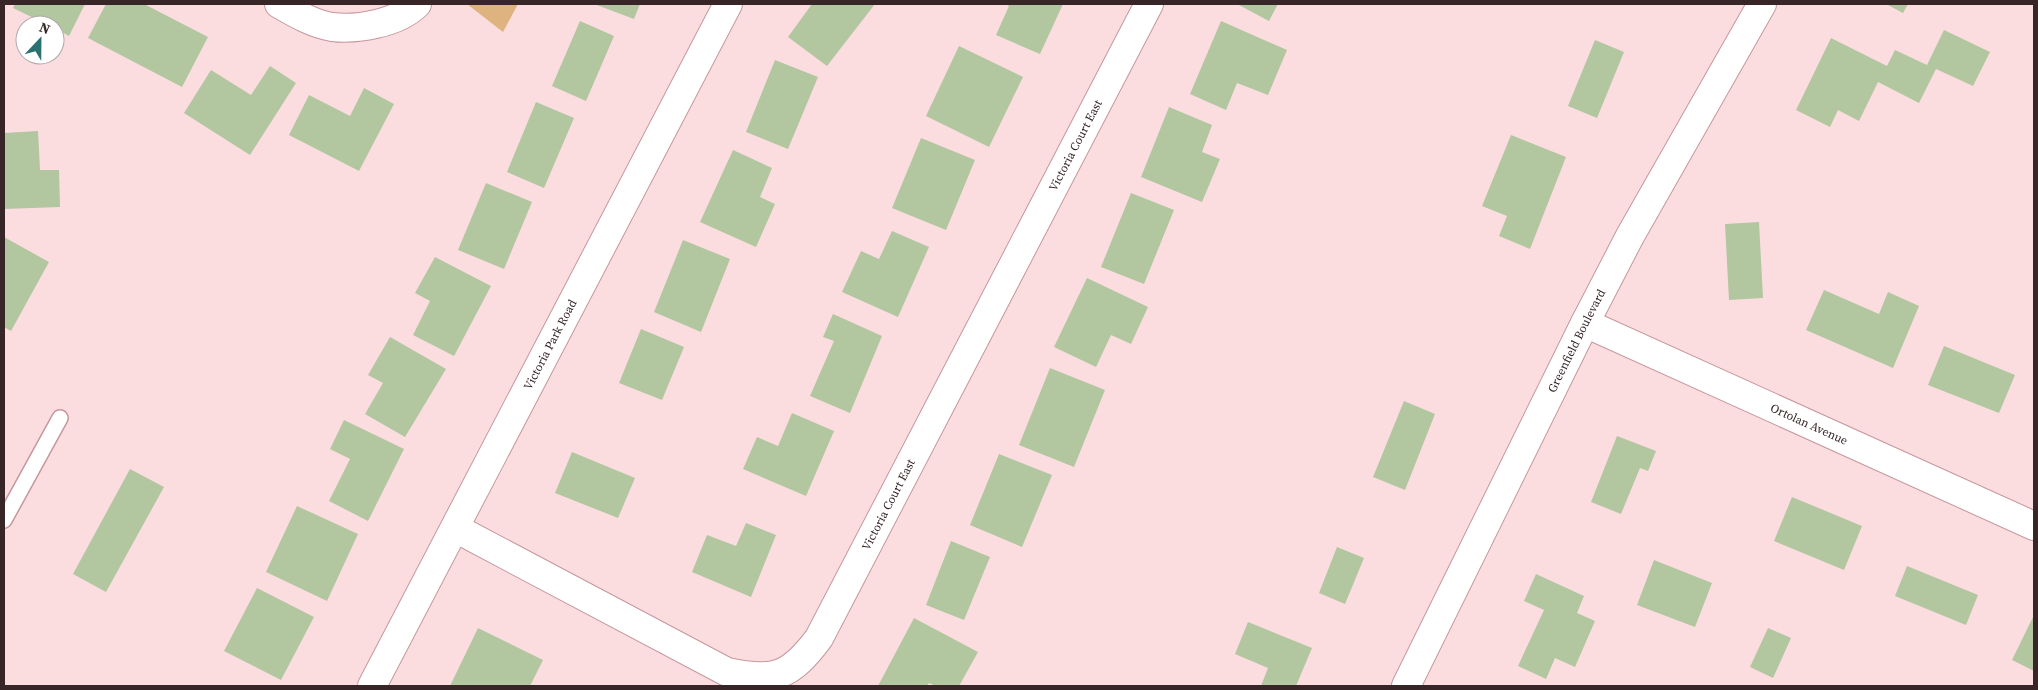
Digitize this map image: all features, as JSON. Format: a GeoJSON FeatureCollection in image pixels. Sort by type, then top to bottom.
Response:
{"type":"FeatureCollection","features":[{"type":"Feature","properties":{"kind":"street"},"geometry":{"type":"LineString","coordinates":[[279,4],[302,17],[331,27],[362,27],[389,20],[417,4]]}},
{"type":"Feature","properties":{"kind":"street","name":"Victoria Park Road"},"geometry":{"type":"LineString","coordinates":[[372,686],[728,4]]}},
{"type":"Feature","properties":{"kind":"street","name":"Victoria Court East"},"geometry":{"type":"LineString","coordinates":[[455,528],[727,672],[754,678],[780,674],[804,659],[820,638],[1149,4]]}},
{"type":"Feature","properties":{"kind":"street","name":"Greenfield Boulevard"},"geometry":{"type":"LineString","coordinates":[[1406,686],[1584,323],[1630,236],[1762,4]]}},
{"type":"Feature","properties":{"kind":"street","name":"Ortolan Avenue"},"geometry":{"type":"LineString","coordinates":[[1584,323],[2034,526]]}},
{"type":"Feature","properties":{"kind":"lane"},"geometry":{"type":"LineString","coordinates":[[4,520],[60,418]]}},
{"type":"Feature","properties":{"kind":"shaded area"},"geometry":{"type":"Polygon","coordinates":[[[467,4],[518,4],[503,32],[467,4]]]}},
{"type":"Feature","properties":{"kind":"building"},"geometry":{"type":"Polygon","coordinates":[[[15,4],[85,4],[69,36],[65,34],[65,15],[27,15],[13,8],[15,4]]]}},
{"type":"Feature","properties":{"kind":"building"},"geometry":{"type":"Polygon","coordinates":[[[106,4],[144,4],[208,37],[182,87],[88,38],[106,4]]]}},
{"type":"Feature","properties":{"kind":"building"},"geometry":{"type":"Polygon","coordinates":[[[594,4],[640,4],[634,19],[594,4]]]}},
{"type":"Feature","properties":{"kind":"building"},"geometry":{"type":"Polygon","coordinates":[[[812,4],[875,4],[827,66],[788,37],[812,4]]]}},
{"type":"Feature","properties":{"kind":"building"},"geometry":{"type":"Polygon","coordinates":[[[1005,4],[1063,4],[1040,54],[996,35],[1009,6],[1005,4]]]}},
{"type":"Feature","properties":{"kind":"building"},"geometry":{"type":"Polygon","coordinates":[[[1237,4],[1278,4],[1269,21],[1237,4]]]}},
{"type":"Feature","properties":{"kind":"building"},"geometry":{"type":"Polygon","coordinates":[[[1886,4],[1908,4],[1903,13],[1886,4]]]}},
{"type":"Feature","properties":{"kind":"building"},"geometry":{"type":"Polygon","coordinates":[[[580,21],[614,36],[586,101],[552,86],[580,21]]]}},
{"type":"Feature","properties":{"kind":"building"},"geometry":{"type":"Polygon","coordinates":[[[1221,21],[1287,50],[1268,95],[1237,83],[1226,110],[1190,94],[1221,21]]]}},
{"type":"Feature","properties":{"kind":"building"},"geometry":{"type":"Polygon","coordinates":[[[1944,30],[1990,52],[1973,86],[1936,69],[1919,103],[1878,82],[1859,121],[1838,110],[1830,127],[1796,110],[1831,38],[1887,66],[1895,50],[1927,65],[1944,30]]]}},
{"type":"Feature","properties":{"kind":"building"},"geometry":{"type":"Polygon","coordinates":[[[1595,40],[1624,52],[1597,118],[1568,106],[1595,40]]]}},
{"type":"Feature","properties":{"kind":"building"},"geometry":{"type":"Polygon","coordinates":[[[959,46],[1023,77],[989,147],[926,116],[959,46]]]}},
{"type":"Feature","properties":{"kind":"building"},"geometry":{"type":"Polygon","coordinates":[[[775,60],[818,77],[788,149],[746,132],[775,60]]]}},
{"type":"Feature","properties":{"kind":"building"},"geometry":{"type":"Polygon","coordinates":[[[270,66],[296,83],[250,155],[184,113],[211,70],[251,95],[270,66]]]}},
{"type":"Feature","properties":{"kind":"building"},"geometry":{"type":"Polygon","coordinates":[[[364,88],[394,104],[359,171],[289,135],[309,95],[350,116],[364,88]]]}},
{"type":"Feature","properties":{"kind":"building"},"geometry":{"type":"Polygon","coordinates":[[[536,102],[574,118],[544,188],[507,172],[536,102]]]}},
{"type":"Feature","properties":{"kind":"building"},"geometry":{"type":"Polygon","coordinates":[[[1169,107],[1212,125],[1202,152],[1220,159],[1202,202],[1141,177],[1169,107]]]}},
{"type":"Feature","properties":{"kind":"building"},"geometry":{"type":"Polygon","coordinates":[[[38,131],[40,170],[59,170],[60,207],[4,209],[4,133],[38,131]]]}},
{"type":"Feature","properties":{"kind":"building"},"geometry":{"type":"Polygon","coordinates":[[[1511,135],[1566,157],[1530,249],[1499,236],[1507,216],[1482,206],[1511,135]]]}},
{"type":"Feature","properties":{"kind":"building"},"geometry":{"type":"Polygon","coordinates":[[[921,138],[975,160],[946,230],[892,208],[921,138]]]}},
{"type":"Feature","properties":{"kind":"building"},"geometry":{"type":"Polygon","coordinates":[[[733,150],[772,168],[760,197],[775,204],[756,247],[700,222],[733,150]]]}},
{"type":"Feature","properties":{"kind":"building"},"geometry":{"type":"Polygon","coordinates":[[[486,183],[532,202],[504,269],[458,250],[486,183]]]}},
{"type":"Feature","properties":{"kind":"building"},"geometry":{"type":"Polygon","coordinates":[[[1131,193],[1174,210],[1144,284],[1101,267],[1131,193]]]}},
{"type":"Feature","properties":{"kind":"building"},"geometry":{"type":"Polygon","coordinates":[[[1759,222],[1763,298],[1729,300],[1725,224],[1759,222]]]}},
{"type":"Feature","properties":{"kind":"building"},"geometry":{"type":"Polygon","coordinates":[[[892,231],[929,247],[898,317],[842,292],[861,251],[879,259],[892,231]]]}},
{"type":"Feature","properties":{"kind":"building"},"geometry":{"type":"Polygon","coordinates":[[[4,237],[49,262],[11,331],[4,327],[4,237]]]}},
{"type":"Feature","properties":{"kind":"building"},"geometry":{"type":"Polygon","coordinates":[[[683,240],[730,259],[701,332],[654,312],[683,240]]]}},
{"type":"Feature","properties":{"kind":"building"},"geometry":{"type":"Polygon","coordinates":[[[435,257],[491,286],[454,356],[413,335],[430,301],[415,293],[435,257]]]}},
{"type":"Feature","properties":{"kind":"building"},"geometry":{"type":"Polygon","coordinates":[[[1087,278],[1148,307],[1131,344],[1111,335],[1096,367],[1054,347],[1087,278]]]}},
{"type":"Feature","properties":{"kind":"building"},"geometry":{"type":"Polygon","coordinates":[[[1824,290],[1879,314],[1888,292],[1919,306],[1893,368],[1806,330],[1824,290]]]}},
{"type":"Feature","properties":{"kind":"building"},"geometry":{"type":"Polygon","coordinates":[[[833,314],[882,336],[850,413],[810,396],[834,341],[823,337],[833,314]]]}},
{"type":"Feature","properties":{"kind":"building"},"geometry":{"type":"Polygon","coordinates":[[[641,329],[684,347],[662,400],[619,383],[641,329]]]}},
{"type":"Feature","properties":{"kind":"building"},"geometry":{"type":"Polygon","coordinates":[[[390,337],[446,369],[405,437],[365,414],[383,383],[368,375],[390,337]]]}},
{"type":"Feature","properties":{"kind":"building"},"geometry":{"type":"Polygon","coordinates":[[[1944,346],[2015,375],[1999,413],[1928,385],[1944,346]]]}},
{"type":"Feature","properties":{"kind":"building"},"geometry":{"type":"Polygon","coordinates":[[[1050,368],[1105,390],[1074,467],[1019,445],[1050,368]]]}},
{"type":"Feature","properties":{"kind":"building"},"geometry":{"type":"Polygon","coordinates":[[[1404,401],[1435,414],[1405,490],[1373,477],[1404,401]]]}},
{"type":"Feature","properties":{"kind":"building"},"geometry":{"type":"Polygon","coordinates":[[[792,413],[834,431],[806,496],[743,469],[757,437],[778,446],[792,413]]]}},
{"type":"Feature","properties":{"kind":"building"},"geometry":{"type":"Polygon","coordinates":[[[344,420],[404,449],[368,521],[329,501],[350,459],[330,449],[344,420]]]}},
{"type":"Feature","properties":{"kind":"building"},"geometry":{"type":"Polygon","coordinates":[[[1617,436],[1656,451],[1648,471],[1640,468],[1621,514],[1591,502],[1617,436]]]}},
{"type":"Feature","properties":{"kind":"building"},"geometry":{"type":"Polygon","coordinates":[[[572,452],[635,478],[618,518],[555,493],[572,452]]]}},
{"type":"Feature","properties":{"kind":"building"},"geometry":{"type":"Polygon","coordinates":[[[999,454],[1052,475],[1022,547],[970,525],[999,454]]]}},
{"type":"Feature","properties":{"kind":"building"},"geometry":{"type":"Polygon","coordinates":[[[130,469],[164,487],[106,592],[73,574],[130,469]]]}},
{"type":"Feature","properties":{"kind":"building"},"geometry":{"type":"Polygon","coordinates":[[[1792,497],[1862,526],[1844,570],[1774,541],[1792,497]]]}},
{"type":"Feature","properties":{"kind":"building"},"geometry":{"type":"Polygon","coordinates":[[[297,506],[358,534],[327,601],[266,572],[297,506]]]}},
{"type":"Feature","properties":{"kind":"building"},"geometry":{"type":"Polygon","coordinates":[[[746,523],[776,535],[751,597],[692,572],[707,535],[736,546],[746,523]]]}},
{"type":"Feature","properties":{"kind":"building"},"geometry":{"type":"Polygon","coordinates":[[[951,541],[990,557],[964,620],[926,605],[951,541]]]}},
{"type":"Feature","properties":{"kind":"building"},"geometry":{"type":"Polygon","coordinates":[[[1337,547],[1364,558],[1345,604],[1319,593],[1337,547]]]}},
{"type":"Feature","properties":{"kind":"building"},"geometry":{"type":"Polygon","coordinates":[[[1654,560],[1712,583],[1695,627],[1637,605],[1654,560]]]}},
{"type":"Feature","properties":{"kind":"building"},"geometry":{"type":"Polygon","coordinates":[[[1907,566],[1978,595],[1966,625],[1895,596],[1907,566]]]}},
{"type":"Feature","properties":{"kind":"building"},"geometry":{"type":"Polygon","coordinates":[[[1536,574],[1584,596],[1577,613],[1595,621],[1575,667],[1555,658],[1546,679],[1518,666],[1544,610],[1524,601],[1536,574]]]}},
{"type":"Feature","properties":{"kind":"building"},"geometry":{"type":"Polygon","coordinates":[[[257,588],[314,617],[281,680],[224,651],[257,588]]]}},
{"type":"Feature","properties":{"kind":"building"},"geometry":{"type":"Polygon","coordinates":[[[914,618],[978,652],[959,686],[936,686],[929,683],[927,686],[878,686],[914,618]]]}},
{"type":"Feature","properties":{"kind":"building"},"geometry":{"type":"Polygon","coordinates":[[[2034,618],[2034,671],[2012,660],[2034,618]]]}},
{"type":"Feature","properties":{"kind":"building"},"geometry":{"type":"Polygon","coordinates":[[[1248,622],[1312,648],[1296,686],[1261,686],[1268,668],[1235,654],[1248,622]]]}},
{"type":"Feature","properties":{"kind":"building"},"geometry":{"type":"Polygon","coordinates":[[[478,628],[543,660],[530,686],[450,686],[478,628]]]}},
{"type":"Feature","properties":{"kind":"building"},"geometry":{"type":"Polygon","coordinates":[[[1768,628],[1791,638],[1773,678],[1750,667],[1768,628]]]}}]}
